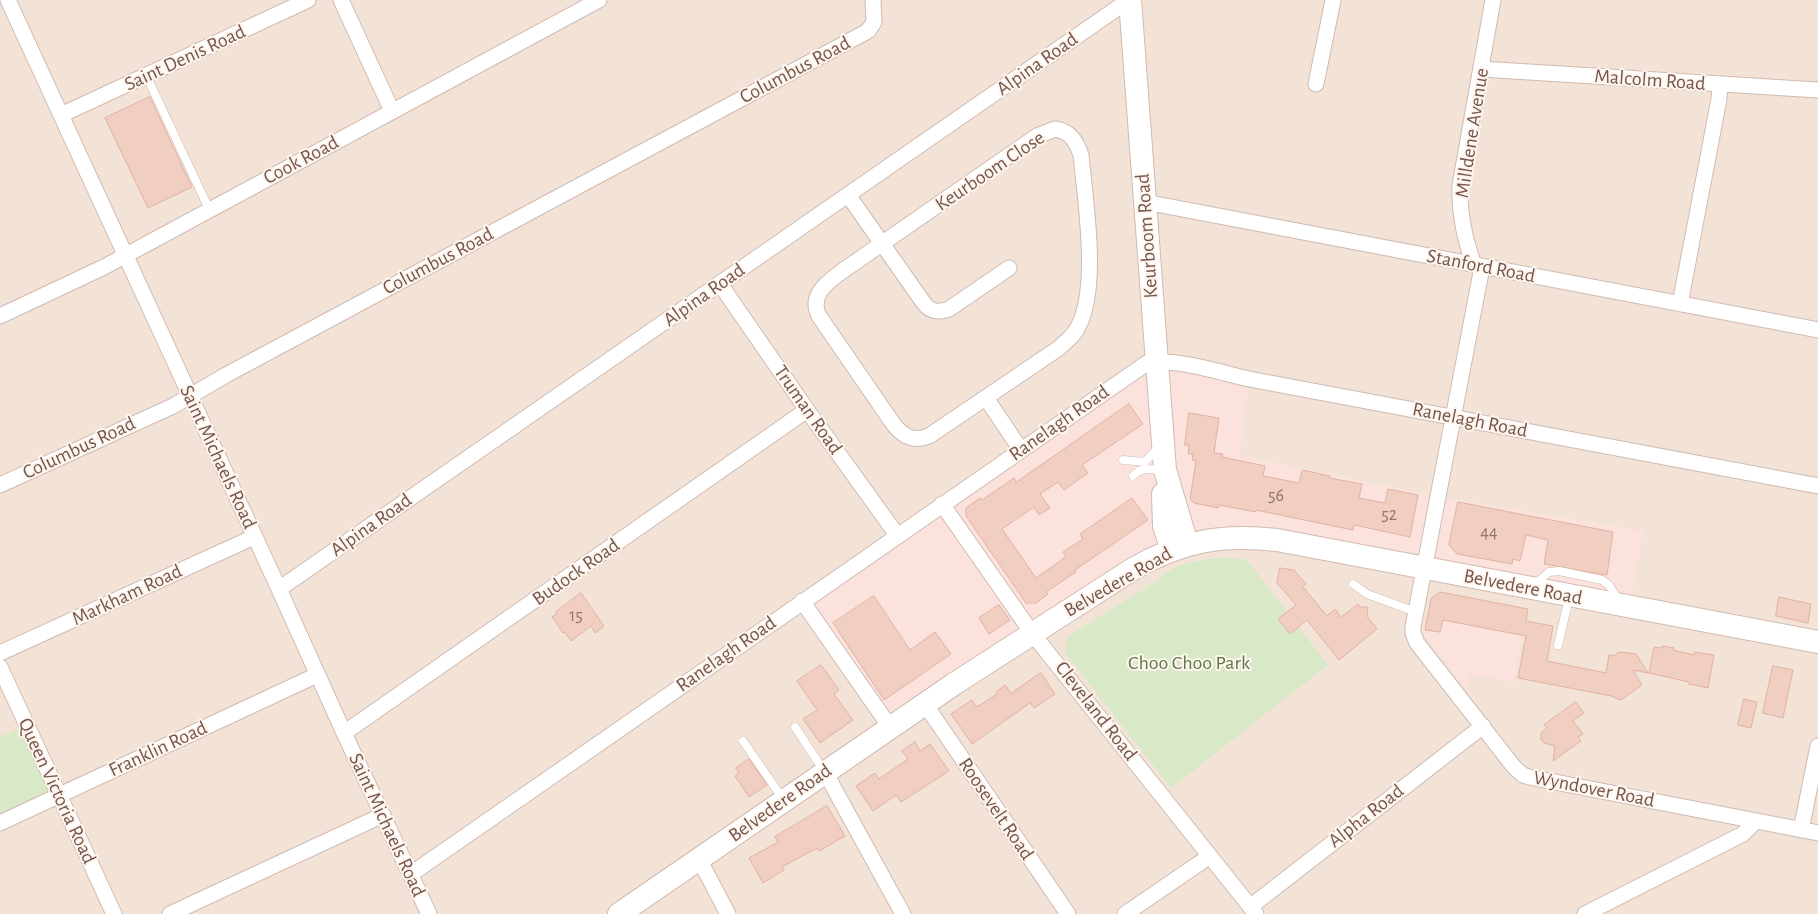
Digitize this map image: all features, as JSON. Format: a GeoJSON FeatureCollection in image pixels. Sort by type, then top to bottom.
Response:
{"type":"FeatureCollection","features":[{"type":"Feature","properties":{"kind":"main road","name":"Keurboom Road"},"geometry":{"type":"LineString","coordinates":[[1130,0],[1165,471],[1179,547]]}},
{"type":"Feature","properties":{"kind":"main road","name":"Belvedere Road"},"geometry":{"type":"LineString","coordinates":[[619,914],[890,727],[1032,633],[1132,569],[1179,547],[1228,539],[1264,539],[1818,642]]}},
{"type":"Feature","properties":{"kind":"street","name":"Saint Michaels Road"},"geometry":{"type":"LineString","coordinates":[[8,0],[317,675],[429,914]]}},
{"type":"Feature","properties":{"kind":"street","name":"Saint Denis Road"},"geometry":{"type":"LineString","coordinates":[[61,115],[308,0]]}},
{"type":"Feature","properties":{"kind":"street"},"geometry":{"type":"LineString","coordinates":[[341,0],[392,111]]}},
{"type":"Feature","properties":{"kind":"street","name":"Cook Road"},"geometry":{"type":"LineString","coordinates":[[0,316],[104,267],[599,0]]}},
{"type":"Feature","properties":{"kind":"street","name":"Columbus Road"},"geometry":{"type":"LineString","coordinates":[[0,485],[173,406],[854,39],[872,28],[874,22],[873,0]]}},
{"type":"Feature","properties":{"kind":"street","name":"Alpina Road"},"geometry":{"type":"LineString","coordinates":[[279,589],[1130,0]]}},
{"type":"Feature","properties":{"kind":"street"},"geometry":{"type":"LineString","coordinates":[[1316,84],[1333,0]]}},
{"type":"Feature","properties":{"kind":"street","name":"Milldene Avenue"},"geometry":{"type":"LineString","coordinates":[[1425,569],[1455,417],[1478,266],[1470,252],[1461,211],[1460,185],[1493,0]]}},
{"type":"Feature","properties":{"kind":"street","name":"Malcolm Road"},"geometry":{"type":"LineString","coordinates":[[1481,69],[1818,90]]}},
{"type":"Feature","properties":{"kind":"street"},"geometry":{"type":"LineString","coordinates":[[1680,304],[1719,99],[1720,84]]}},
{"type":"Feature","properties":{"kind":"street","name":"Keurboom Close"},"geometry":{"type":"LineString","coordinates":[[1055,129],[1062,130],[1075,142],[1081,155],[1090,256],[1090,274],[1084,310],[1076,331],[1070,338],[990,395],[930,436],[911,439],[894,425],[819,316],[815,304],[824,285],[841,272],[1043,134],[1055,129]]}},
{"type":"Feature","properties":{"kind":"street"},"geometry":{"type":"LineString","coordinates":[[848,195],[926,306],[934,311],[943,312],[949,309],[1009,268]]}},
{"type":"Feature","properties":{"kind":"street","name":"Stanford Road"},"geometry":{"type":"LineString","coordinates":[[1145,202],[1818,330]]}},
{"type":"Feature","properties":{"kind":"street","name":"Truman Road"},"geometry":{"type":"LineString","coordinates":[[720,284],[807,410],[897,535]]}},
{"type":"Feature","properties":{"kind":"street","name":"Ranelagh Road"},"geometry":{"type":"LineString","coordinates":[[411,874],[1147,363],[1157,362],[1187,366],[1818,486]]}},
{"type":"Feature","properties":{"kind":"street"},"geometry":{"type":"LineString","coordinates":[[990,395],[1025,447]]}},
{"type":"Feature","properties":{"kind":"street","name":"Budock Road"},"geometry":{"type":"LineString","coordinates":[[344,733],[807,410]]}},
{"type":"Feature","properties":{"kind":"street","name":"Cleveland Road"},"geometry":{"type":"LineString","coordinates":[[942,504],[1032,633],[1253,911]]}},
{"type":"Feature","properties":{"kind":"street","name":"Markham Road"},"geometry":{"type":"LineString","coordinates":[[0,653],[254,537]]}},
{"type":"Feature","properties":{"kind":"street","name":"Wyndover Road"},"geometry":{"type":"LineString","coordinates":[[1425,569],[1413,633],[1417,643],[1514,767],[1523,775],[1818,833]]}},
{"type":"Feature","properties":{"kind":"street"},"geometry":{"type":"LineString","coordinates":[[802,601],[890,727]]}},
{"type":"Feature","properties":{"kind":"street","name":"Queen Victoria Road"},"geometry":{"type":"LineString","coordinates":[[0,667],[114,914]]}},
{"type":"Feature","properties":{"kind":"street","name":"Franklin Road"},"geometry":{"type":"LineString","coordinates":[[0,823],[317,675]]}},
{"type":"Feature","properties":{"kind":"street","name":"Roosevelt Road"},"geometry":{"type":"LineString","coordinates":[[924,704],[1068,914]]}},
{"type":"Feature","properties":{"kind":"street","name":"Alpha Road"},"geometry":{"type":"LineString","coordinates":[[1253,911],[1483,726]]}},
{"type":"Feature","properties":{"kind":"street"},"geometry":{"type":"LineString","coordinates":[[1801,830],[1818,746]]}},
{"type":"Feature","properties":{"kind":"street"},"geometry":{"type":"LineString","coordinates":[[825,772],[903,914]]}},
{"type":"Feature","properties":{"kind":"street"},"geometry":{"type":"LineString","coordinates":[[170,914],[383,815]]}},
{"type":"Feature","properties":{"kind":"street"},"geometry":{"type":"LineString","coordinates":[[1585,914],[1743,834],[1756,821]]}},
{"type":"Feature","properties":{"kind":"street"},"geometry":{"type":"LineString","coordinates":[[1126,914],[1210,856]]}},
{"type":"Feature","properties":{"kind":"street"},"geometry":{"type":"LineString","coordinates":[[698,859],[728,914]]}},
{"type":"Feature","properties":{"kind":"lane"},"geometry":{"type":"LineString","coordinates":[[146,76],[209,209]]}},
{"type":"Feature","properties":{"kind":"lane"},"geometry":{"type":"LineString","coordinates":[[1123,460],[1145,462],[1155,452],[1162,434]]}},
{"type":"Feature","properties":{"kind":"lane"},"geometry":{"type":"LineString","coordinates":[[1132,476],[1141,469],[1165,471]]}},
{"type":"Feature","properties":{"kind":"lane"},"geometry":{"type":"LineString","coordinates":[[1531,588],[1549,572],[1559,571],[1597,578],[1606,582],[1615,593],[1621,606]]}},
{"type":"Feature","properties":{"kind":"lane"},"geometry":{"type":"LineString","coordinates":[[1354,584],[1367,594],[1416,612]]}},
{"type":"Feature","properties":{"kind":"lane"},"geometry":{"type":"LineString","coordinates":[[1558,645],[1569,596]]}},
{"type":"Feature","properties":{"kind":"lane"},"geometry":{"type":"LineString","coordinates":[[795,727],[825,772]]}},
{"type":"Feature","properties":{"kind":"lane"},"geometry":{"type":"LineString","coordinates":[[743,741],[784,800]]}},
{"type":"Feature","properties":{"kind":"shaded area"},"geometry":{"type":"Polygon","coordinates":[[[0,0],[1818,0],[1818,914],[0,914],[0,0]],[[1238,456],[1133,569],[1438,497],[1238,456]]]}},
{"type":"Feature","properties":{"kind":"shaded area"},"geometry":{"type":"Polygon","coordinates":[[[1147,363],[1249,379],[1239,456],[1439,497],[1643,531],[1630,607],[1277,540],[1200,542],[890,727],[802,601],[1147,363]]]}},
{"type":"Feature","properties":{"kind":"shaded area"},"geometry":{"type":"Polygon","coordinates":[[[1440,592],[1528,609],[1514,682],[1470,674],[1467,690],[1424,634],[1431,599],[1440,592]]]}},
{"type":"Feature","properties":{"kind":"green space","name":"Choo Choo Park"},"geometry":{"type":"Polygon","coordinates":[[[1227,557],[1247,560],[1328,665],[1171,788],[1065,653],[1067,637],[1157,581],[1171,570],[1189,563],[1227,557]]]}},
{"type":"Feature","properties":{"kind":"green space"},"geometry":{"type":"Polygon","coordinates":[[[23,726],[52,791],[0,816],[0,737],[23,726]]]}},
{"type":"Feature","properties":{"kind":"building"},"geometry":{"type":"Polygon","coordinates":[[[150,97],[192,187],[148,208],[105,118],[150,97]]]}},
{"type":"Feature","properties":{"kind":"building"},"geometry":{"type":"Polygon","coordinates":[[[1129,404],[1143,424],[1082,465],[1088,473],[1064,490],[1058,482],[1040,494],[1050,508],[1039,515],[1034,507],[1002,529],[1036,578],[1066,557],[1063,552],[1083,539],[1080,534],[1132,498],[1148,520],[1075,570],[1076,572],[1046,592],[1048,594],[1036,603],[1026,603],[966,516],[966,508],[980,498],[982,500],[1014,478],[1016,482],[1129,404]]]}},
{"type":"Feature","properties":{"kind":"building"},"geometry":{"type":"Polygon","coordinates":[[[1189,413],[1219,418],[1214,453],[1223,454],[1222,457],[1265,466],[1263,476],[1299,483],[1302,470],[1330,476],[1329,478],[1362,484],[1359,498],[1385,503],[1388,489],[1418,495],[1410,537],[1354,525],[1353,530],[1256,510],[1256,512],[1219,505],[1218,508],[1194,503],[1190,499],[1196,461],[1192,460],[1193,454],[1188,454],[1189,445],[1185,445],[1189,413]]]}},
{"type":"Feature","properties":{"kind":"building"},"geometry":{"type":"Polygon","coordinates":[[[1458,502],[1613,532],[1607,575],[1544,564],[1548,540],[1526,535],[1520,561],[1513,559],[1512,564],[1457,554],[1449,545],[1458,502]]]}},
{"type":"Feature","properties":{"kind":"building"},"geometry":{"type":"Polygon","coordinates":[[[1280,568],[1294,570],[1306,584],[1303,587],[1327,616],[1335,609],[1341,617],[1358,604],[1360,607],[1368,607],[1367,616],[1377,629],[1339,660],[1307,620],[1290,634],[1278,619],[1296,605],[1277,583],[1280,568]]]}},
{"type":"Feature","properties":{"kind":"building"},"geometry":{"type":"Polygon","coordinates":[[[1440,592],[1528,609],[1526,621],[1553,626],[1547,661],[1606,673],[1609,655],[1613,656],[1619,652],[1630,653],[1636,654],[1648,673],[1633,670],[1642,685],[1621,700],[1611,696],[1518,678],[1526,636],[1443,620],[1440,632],[1425,630],[1431,599],[1440,592]]]}},
{"type":"Feature","properties":{"kind":"building"},"geometry":{"type":"Polygon","coordinates":[[[581,593],[604,626],[595,633],[591,626],[571,641],[552,617],[581,593]]]}},
{"type":"Feature","properties":{"kind":"building"},"geometry":{"type":"Polygon","coordinates":[[[874,596],[910,650],[935,632],[951,654],[884,700],[833,623],[874,596]]]}},
{"type":"Feature","properties":{"kind":"building"},"geometry":{"type":"Polygon","coordinates":[[[1779,597],[1811,604],[1808,623],[1776,616],[1779,597]]]}},
{"type":"Feature","properties":{"kind":"building"},"geometry":{"type":"Polygon","coordinates":[[[999,605],[1010,620],[989,634],[979,618],[999,605]]]}},
{"type":"Feature","properties":{"kind":"building"},"geometry":{"type":"Polygon","coordinates":[[[1663,646],[1694,655],[1695,652],[1714,655],[1708,688],[1649,673],[1654,647],[1662,648],[1663,646]]]}},
{"type":"Feature","properties":{"kind":"building"},"geometry":{"type":"Polygon","coordinates":[[[821,665],[839,690],[834,694],[853,720],[820,743],[803,719],[817,710],[797,681],[821,665]]]}},
{"type":"Feature","properties":{"kind":"building"},"geometry":{"type":"Polygon","coordinates":[[[1773,666],[1793,670],[1783,718],[1763,713],[1773,666]]]}},
{"type":"Feature","properties":{"kind":"building"},"geometry":{"type":"Polygon","coordinates":[[[1041,673],[1055,694],[1034,708],[1030,703],[972,744],[951,714],[972,700],[977,707],[997,694],[996,692],[1005,685],[1011,693],[1041,673]]]}},
{"type":"Feature","properties":{"kind":"building"},"geometry":{"type":"Polygon","coordinates":[[[1744,699],[1757,702],[1751,728],[1738,725],[1744,699]]]}},
{"type":"Feature","properties":{"kind":"building"},"geometry":{"type":"Polygon","coordinates":[[[1576,702],[1584,713],[1573,721],[1583,734],[1578,737],[1581,741],[1553,761],[1555,746],[1544,743],[1541,739],[1541,733],[1547,728],[1544,725],[1576,702]]]}},
{"type":"Feature","properties":{"kind":"building"},"geometry":{"type":"Polygon","coordinates":[[[915,742],[920,751],[930,744],[949,771],[901,802],[896,795],[873,811],[856,786],[875,773],[879,779],[908,759],[902,751],[915,742]]]}},
{"type":"Feature","properties":{"kind":"building"},"geometry":{"type":"Polygon","coordinates":[[[749,759],[767,785],[749,797],[735,776],[739,773],[736,768],[749,759]]]}},
{"type":"Feature","properties":{"kind":"building"},"geometry":{"type":"Polygon","coordinates":[[[827,806],[845,836],[819,851],[817,848],[782,867],[784,870],[763,883],[749,858],[778,842],[775,837],[827,806]]]}}]}
